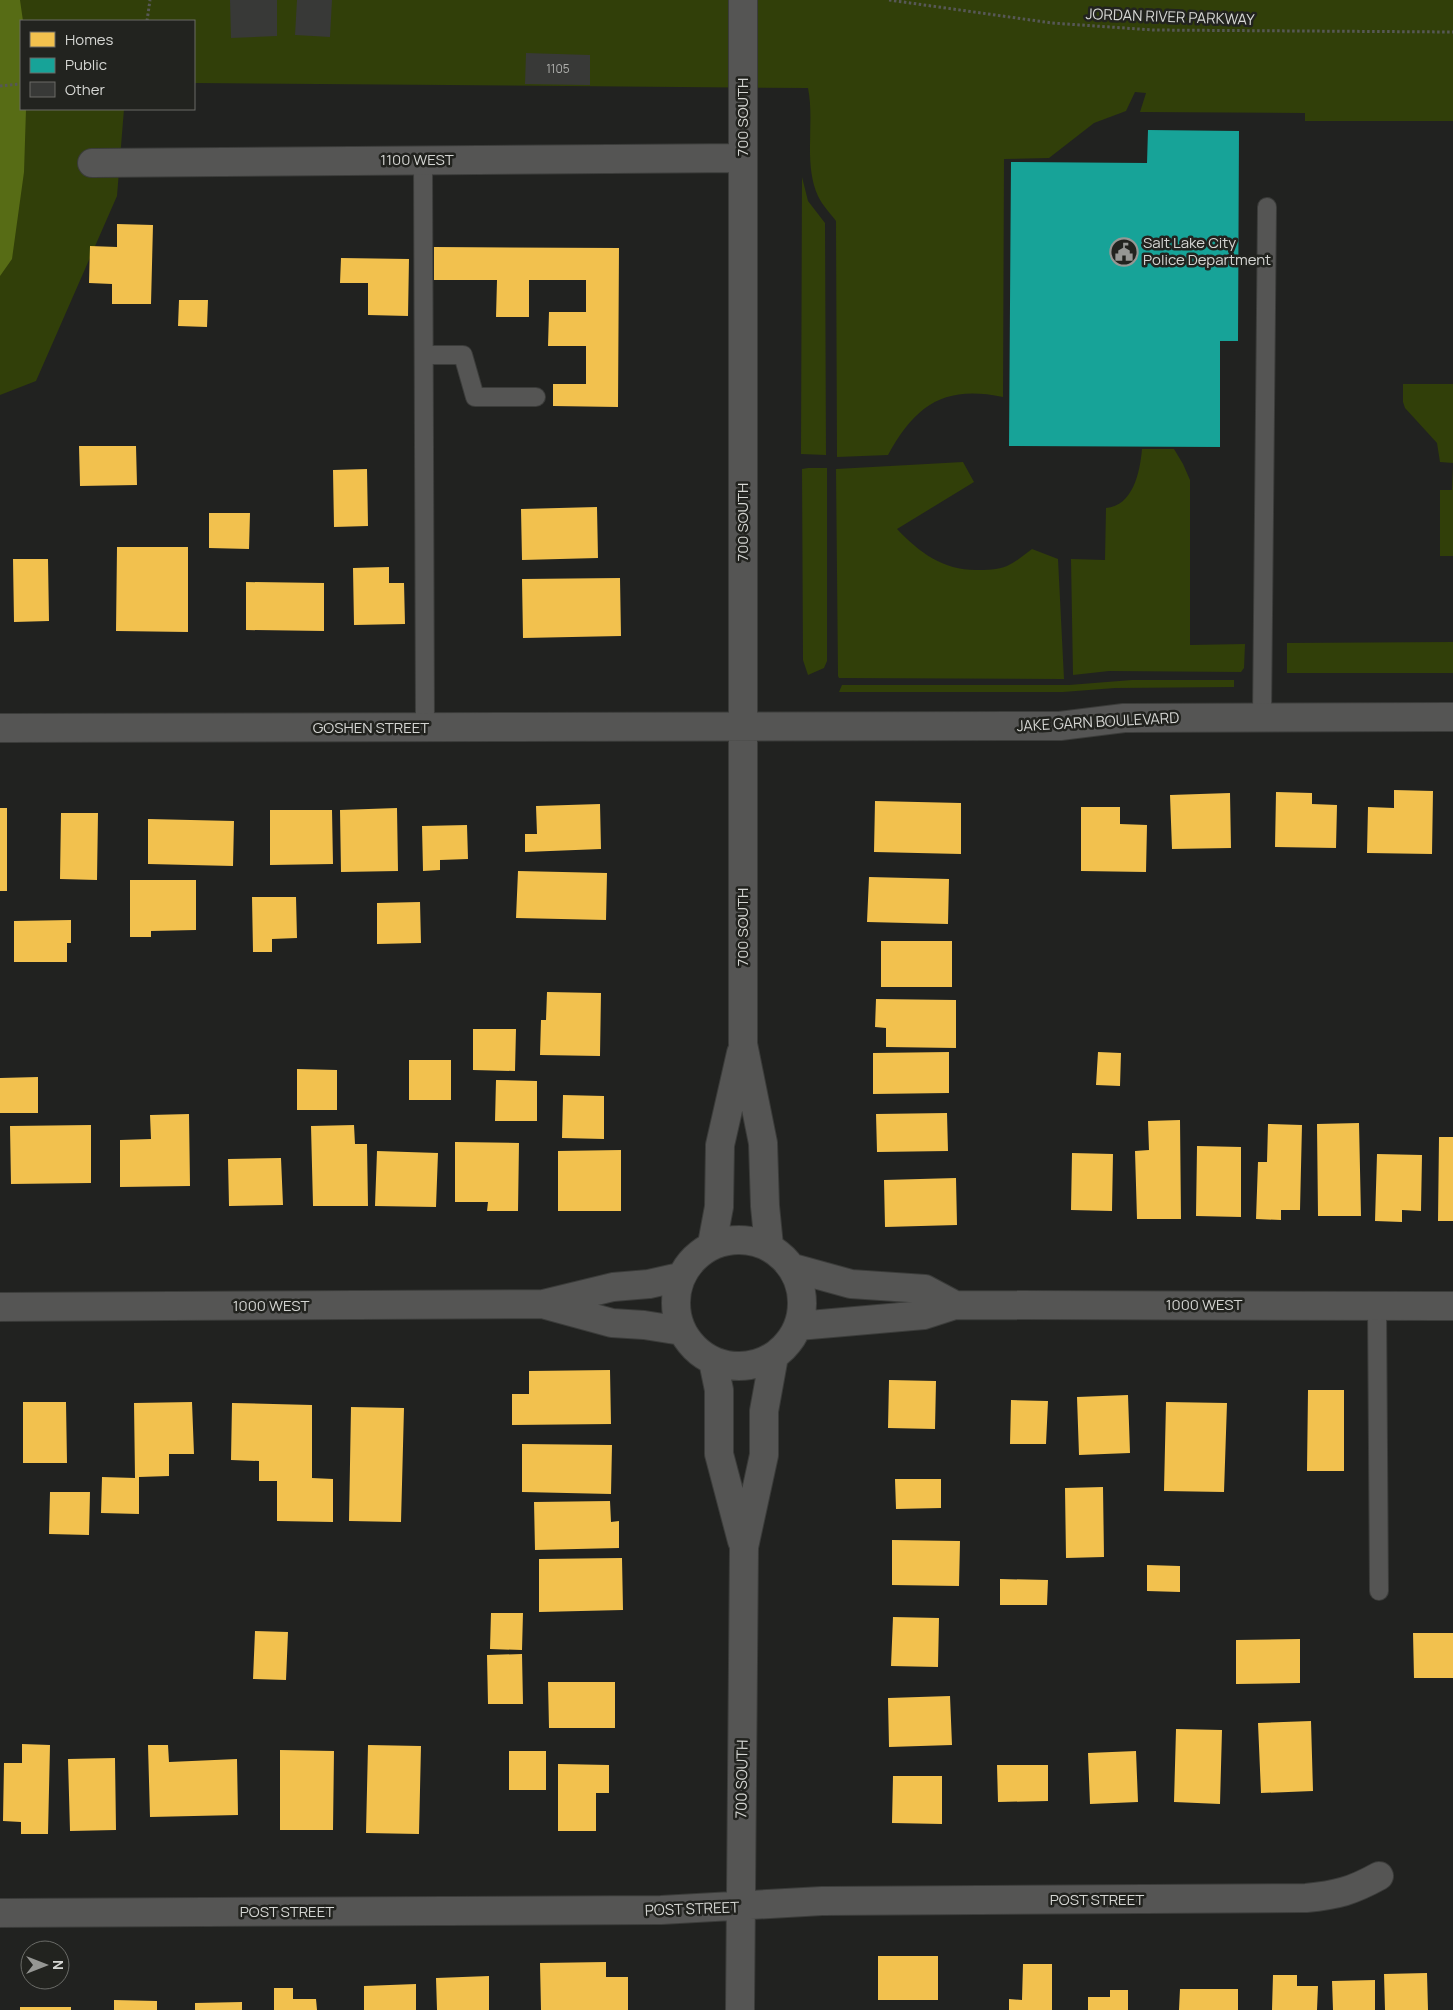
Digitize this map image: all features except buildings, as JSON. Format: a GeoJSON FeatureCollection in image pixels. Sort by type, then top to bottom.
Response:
{"type":"FeatureCollection","features":[{"type":"Feature","properties":{"kind":"street","name":"700 SOUTH"},"geometry":{"type":"LineString","coordinates":[[743,0],[743,1044],[763,1143],[765,1206],[769,1246]]}},
{"type":"Feature","properties":{"kind":"street","name":"1100 WEST"},"geometry":{"type":"LineString","coordinates":[[92,163],[743,158]]}},
{"type":"Feature","properties":{"kind":"street","name":"JAKE GARN BOULEVARD"},"geometry":{"type":"LineString","coordinates":[[743,727],[1060,726],[1124,718],[1453,717]]}},
{"type":"Feature","properties":{"kind":"street","name":"GOSHEN STREET"},"geometry":{"type":"LineString","coordinates":[[0,728],[743,727]]}},
{"type":"Feature","properties":{"kind":"street","name":"700 SOUTH"},"geometry":{"type":"LineString","coordinates":[[712,1244],[720,1207],[720,1144],[743,1044]]}},
{"type":"Feature","properties":{"kind":"street"},"geometry":{"type":"LineString","coordinates":[[731,1239],[741,1239],[769,1246],[782,1255],[793,1268],[801,1286],[803,1306],[798,1326],[792,1338],[774,1356],[760,1363],[744,1366],[728,1365],[713,1361],[690,1343],[682,1331],[676,1314],[676,1295],[680,1277],[694,1258],[712,1244],[731,1239]]}},
{"type":"Feature","properties":{"kind":"street","name":"1000 WEST"},"geometry":{"type":"LineString","coordinates":[[793,1268],[851,1284],[925,1289],[955,1305]]}},
{"type":"Feature","properties":{"kind":"street","name":"1000 WEST"},"geometry":{"type":"LineString","coordinates":[[0,1307],[543,1304],[613,1287],[649,1284],[680,1277]]}},
{"type":"Feature","properties":{"kind":"street","name":"1000 WEST"},"geometry":{"type":"LineString","coordinates":[[543,1304],[612,1323],[644,1325],[682,1331]]}},
{"type":"Feature","properties":{"kind":"street","name":"1000 WEST"},"geometry":{"type":"LineString","coordinates":[[798,1326],[924,1315],[955,1305],[1453,1306]]}},
{"type":"Feature","properties":{"kind":"street","name":"700 SOUTH"},"geometry":{"type":"LineString","coordinates":[[740,2010],[744,1547],[764,1455],[764,1411],[774,1356]]}},
{"type":"Feature","properties":{"kind":"street","name":"700 SOUTH"},"geometry":{"type":"LineString","coordinates":[[713,1361],[719,1390],[720,1454],[744,1547]]}},
{"type":"Feature","properties":{"kind":"street","name":"POST STREET"},"geometry":{"type":"LineString","coordinates":[[0,1913],[661,1910],[822,1902],[1306,1898],[1334,1895],[1358,1888],[1379,1876]]}},
{"type":"Feature","properties":{"kind":"lane"},"geometry":{"type":"LineString","coordinates":[[423,160],[425,728]]}},
{"type":"Feature","properties":{"kind":"lane"},"geometry":{"type":"LineString","coordinates":[[1262,718],[1267,207]]}},
{"type":"Feature","properties":{"kind":"lane"},"geometry":{"type":"LineString","coordinates":[[424,355],[464,355],[475,397],[536,397]]}},
{"type":"Feature","properties":{"kind":"lane"},"geometry":{"type":"LineString","coordinates":[[1378,1306],[1379,1591]]}},
{"type":"Feature","properties":{"kind":"path"},"geometry":{"type":"LineString","coordinates":[[147,20],[150,0]]}},
{"type":"Feature","properties":{"kind":"path","name":"JORDAN RIVER PARKWAY"},"geometry":{"type":"LineString","coordinates":[[888,0],[1052,24],[1144,29],[1453,32]]}},
{"type":"Feature","properties":{"kind":"path"},"geometry":{"type":"LineString","coordinates":[[0,86],[20,84]]}},
{"type":"Feature","properties":{"kind":"shaded area"},"geometry":{"type":"Polygon","coordinates":[[[0,0],[1453,0],[1453,121],[1305,121],[1305,113],[1140,112],[1146,93],[1135,92],[1126,111],[1094,123],[1049,158],[1004,159],[1003,397],[964,394],[934,402],[921,411],[910,423],[888,455],[837,457],[836,221],[818,196],[811,170],[810,101],[808,88],[195,83],[195,20],[20,20],[20,110],[124,110],[117,196],[36,381],[0,395],[0,0]]]}},
{"type":"Feature","properties":{"kind":"shaded area"},"geometry":{"type":"Polygon","coordinates":[[[0,0],[20,0],[23,20],[20,20],[20,110],[26,110],[24,172],[12,259],[0,276],[0,0]]]}},
{"type":"Feature","properties":{"kind":"shaded area"},"geometry":{"type":"Polygon","coordinates":[[[802,177],[808,201],[825,223],[826,455],[801,454],[802,177]]]}},
{"type":"Feature","properties":{"kind":"shaded area"},"geometry":{"type":"Polygon","coordinates":[[[1403,384],[1453,384],[1453,463],[1440,462],[1437,443],[1405,408],[1403,384]]]}},
{"type":"Feature","properties":{"kind":"shaded area"},"geometry":{"type":"Polygon","coordinates":[[[1142,449],[1174,449],[1190,480],[1190,645],[1245,644],[1244,668],[1241,672],[1109,671],[1073,675],[1071,559],[1105,560],[1106,508],[1115,506],[1129,495],[1137,477],[1142,449]]]}},
{"type":"Feature","properties":{"kind":"shaded area"},"geometry":{"type":"Polygon","coordinates":[[[963,462],[974,482],[897,529],[923,553],[953,567],[976,570],[996,569],[1014,563],[1032,549],[1058,559],[1064,679],[839,678],[836,469],[963,462]]]}},
{"type":"Feature","properties":{"kind":"shaded area"},"geometry":{"type":"Polygon","coordinates":[[[1453,467],[1453,556],[1440,556],[1440,490],[1452,490],[1453,467]]]}},
{"type":"Feature","properties":{"kind":"shaded area"},"geometry":{"type":"Polygon","coordinates":[[[827,468],[827,661],[824,668],[808,675],[803,660],[802,469],[827,468]]]}},
{"type":"Feature","properties":{"kind":"shaded area"},"geometry":{"type":"Polygon","coordinates":[[[1453,642],[1453,673],[1287,673],[1287,643],[1453,642]]]}},
{"type":"Feature","properties":{"kind":"shaded area"},"geometry":{"type":"Polygon","coordinates":[[[1132,680],[1234,680],[1234,687],[1115,688],[1063,692],[839,692],[842,685],[1069,685],[1132,680]]]}},
{"type":"Feature","properties":{"kind":"place","name":"Salt Lake City Police Department"},"geometry":{"type":"Point","coordinates":[1124,252]}}]}
